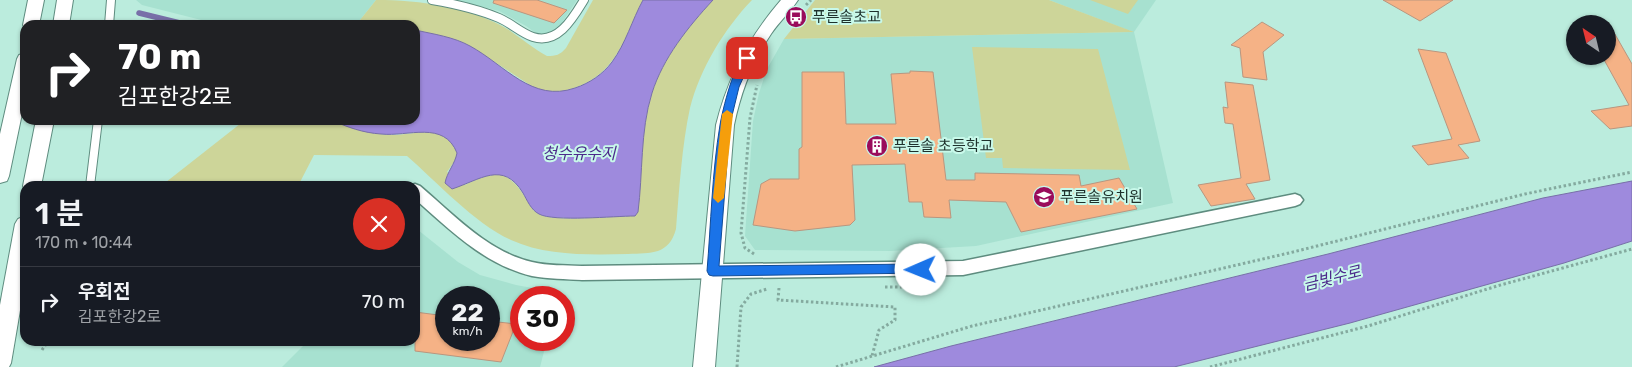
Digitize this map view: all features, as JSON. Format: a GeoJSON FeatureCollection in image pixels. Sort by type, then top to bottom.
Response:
{"type":"FeatureCollection","features":[{"type":"Feature","properties":{"kind":"street"},"geometry":{"type":"LineString","coordinates":[[32,20],[36,0]]}},
{"type":"Feature","properties":{"kind":"street"},"geometry":{"type":"LineString","coordinates":[[62,20],[65,0]]}},
{"type":"Feature","properties":{"kind":"street"},"geometry":{"type":"LineString","coordinates":[[704,367],[725,124],[734,87],[758,38],[796,5]]}},
{"type":"Feature","properties":{"kind":"street"},"geometry":{"type":"LineString","coordinates":[[0,176],[20,82]]}},
{"type":"Feature","properties":{"kind":"street"},"geometry":{"type":"LineString","coordinates":[[33,181],[44,125]]}},
{"type":"Feature","properties":{"kind":"street"},"geometry":{"type":"LineString","coordinates":[[420,194],[482,246],[507,260],[532,268],[582,273],[963,268],[1295,200]]}},
{"type":"Feature","properties":{"kind":"street"},"geometry":{"type":"LineString","coordinates":[[0,363],[20,252]]}},
{"type":"Feature","properties":{"kind":"lane"},"geometry":{"type":"LineString","coordinates":[[109,20],[111,0]]}},
{"type":"Feature","properties":{"kind":"lane"},"geometry":{"type":"LineString","coordinates":[[432,0],[498,17],[533,37],[541,38],[558,35],[584,0]]}},
{"type":"Feature","properties":{"kind":"lane"},"geometry":{"type":"LineString","coordinates":[[91,181],[97,125]]}},
{"type":"Feature","properties":{"kind":"path"},"geometry":{"type":"LineString","coordinates":[[796,5],[811,0]]}},
{"type":"Feature","properties":{"kind":"path"},"geometry":{"type":"LineString","coordinates":[[758,80],[750,118],[741,233],[745,248],[752,253],[761,255]]}},
{"type":"Feature","properties":{"kind":"path"},"geometry":{"type":"LineString","coordinates":[[836,367],[972,326],[1289,253],[1525,194],[1632,172]]}},
{"type":"Feature","properties":{"kind":"path"},"geometry":{"type":"LineString","coordinates":[[1210,367],[1368,326],[1497,286],[1632,249]]}},
{"type":"Feature","properties":{"kind":"path"},"geometry":{"type":"LineString","coordinates":[[779,288],[778,300],[895,307],[895,320],[879,330],[872,357]]}},
{"type":"Feature","properties":{"kind":"path"},"geometry":{"type":"LineString","coordinates":[[42,350],[45,346]]}},
{"type":"Feature","properties":{"kind":"shaded area"},"geometry":{"type":"Polygon","coordinates":[[[136,0],[376,0],[360,20],[201,20],[142,5],[136,0]]]}},
{"type":"Feature","properties":{"kind":"shaded area"},"geometry":{"type":"Polygon","coordinates":[[[376,0],[410,1],[445,6],[494,22],[547,56],[553,56],[558,55],[566,48],[593,0],[643,0],[618,52],[601,73],[574,88],[553,92],[533,87],[470,46],[459,41],[420,31],[420,20],[360,20],[376,0]]]}},
{"type":"Feature","properties":{"kind":"shaded area"},"geometry":{"type":"Polygon","coordinates":[[[455,0],[577,0],[559,27],[553,32],[543,35],[537,34],[499,11],[455,0]]]}},
{"type":"Feature","properties":{"kind":"shaded area"},"geometry":{"type":"Polygon","coordinates":[[[713,0],[752,0],[714,50],[694,93],[685,137],[676,229],[669,244],[658,251],[636,254],[553,252],[511,240],[497,233],[470,213],[407,156],[314,155],[301,181],[167,181],[239,125],[345,125],[385,135],[421,132],[438,133],[452,143],[457,153],[456,159],[447,172],[465,185],[487,176],[502,175],[509,178],[521,191],[533,210],[541,215],[560,218],[635,216],[643,138],[652,93],[670,55],[694,21],[713,0]]]}},
{"type":"Feature","properties":{"kind":"shaded area"},"geometry":{"type":"Polygon","coordinates":[[[815,0],[1049,0],[1134,32],[784,39],[815,0]]]}},
{"type":"Feature","properties":{"kind":"shaded area"},"geometry":{"type":"Polygon","coordinates":[[[1049,0],[1156,0],[1134,32],[1173,203],[976,246],[890,251],[755,250],[745,236],[753,121],[767,69],[784,39],[1133,32],[1049,0]]]}},
{"type":"Feature","properties":{"kind":"shaded area"},"geometry":{"type":"Polygon","coordinates":[[[1090,0],[1138,0],[1128,14],[1090,0]]]}},
{"type":"Feature","properties":{"kind":"shaded area"},"geometry":{"type":"Polygon","coordinates":[[[972,47],[1098,49],[1130,170],[1003,168],[1002,158],[986,158],[972,47]]]}},
{"type":"Feature","properties":{"kind":"shaded area"},"geometry":{"type":"Polygon","coordinates":[[[420,232],[458,262],[480,275],[522,286],[510,286],[510,351],[544,351],[540,367],[282,367],[303,346],[420,346],[420,232]]]}},
{"type":"Feature","properties":{"kind":"water","name":"청수유수지"},"geometry":{"type":"Polygon","coordinates":[[[643,0],[713,0],[677,44],[663,68],[652,93],[645,122],[640,198],[638,212],[635,216],[557,218],[539,214],[530,205],[515,183],[507,177],[499,175],[490,175],[452,189],[445,183],[457,153],[451,143],[443,137],[434,133],[424,132],[375,133],[343,125],[420,125],[420,31],[464,43],[520,80],[545,90],[560,91],[575,88],[591,81],[612,62],[643,0]]]}},
{"type":"Feature","properties":{"kind":"water","name":"금빛수로"},"geometry":{"type":"Polygon","coordinates":[[[1632,181],[1632,241],[1564,263],[1350,323],[1174,367],[874,367],[951,346],[1328,254],[1543,198],[1632,181]]]}},
{"type":"Feature","properties":{"kind":"building"},"geometry":{"type":"Polygon","coordinates":[[[494,0],[537,0],[567,10],[554,23],[493,3],[494,0]]]}},
{"type":"Feature","properties":{"kind":"building"},"geometry":{"type":"Polygon","coordinates":[[[1383,0],[1453,0],[1420,21],[1383,0]]]}},
{"type":"Feature","properties":{"kind":"building"},"geometry":{"type":"Polygon","coordinates":[[[1262,22],[1284,35],[1263,52],[1267,80],[1243,77],[1240,48],[1231,45],[1262,22]]]}},
{"type":"Feature","properties":{"kind":"building"},"geometry":{"type":"Polygon","coordinates":[[[1616,36],[1632,64],[1632,126],[1610,129],[1591,111],[1629,105],[1607,65],[1616,65],[1616,36]]]}},
{"type":"Feature","properties":{"kind":"building"},"geometry":{"type":"Polygon","coordinates":[[[1418,49],[1446,53],[1480,141],[1458,145],[1469,158],[1428,165],[1412,146],[1452,139],[1418,49]]]}},
{"type":"Feature","properties":{"kind":"building"},"geometry":{"type":"Polygon","coordinates":[[[910,71],[933,72],[946,180],[975,180],[975,173],[1079,175],[1081,186],[1119,178],[1137,209],[1021,232],[1006,202],[949,200],[951,218],[924,217],[922,202],[909,202],[905,164],[852,165],[855,220],[850,225],[795,231],[753,225],[761,184],[770,179],[799,179],[799,149],[802,147],[802,72],[844,72],[846,124],[896,124],[891,74],[910,73],[910,71]]]}},
{"type":"Feature","properties":{"kind":"building"},"geometry":{"type":"Polygon","coordinates":[[[1225,82],[1253,85],[1270,180],[1246,184],[1255,199],[1211,206],[1198,185],[1241,178],[1233,124],[1225,123],[1223,107],[1228,108],[1225,82]]]}},
{"type":"Feature","properties":{"kind":"building"},"geometry":{"type":"Polygon","coordinates":[[[420,313],[435,315],[435,351],[500,351],[500,322],[510,323],[510,339],[501,362],[415,351],[415,346],[420,346],[420,313]]]}},
{"type":"Feature","properties":{"kind":"waterway"},"geometry":{"type":"LineString","coordinates":[[139,13],[168,20]]}},
{"type":"Feature","properties":{"kind":"slow traffic"},"geometry":{"type":"LineString","coordinates":[[718,198],[727,114]]}},
{"type":"Feature","properties":{"kind":"place","name":"푸른솔초교"},"geometry":{"type":"Point","coordinates":[796,17]}},
{"type":"Feature","properties":{"kind":"place","name":"푸른솔 초등학교"},"geometry":{"type":"Point","coordinates":[877,146]}},
{"type":"Feature","properties":{"kind":"place","name":"푸른솔유치원"},"geometry":{"type":"Point","coordinates":[1044,197]}},
{"type":"Feature","properties":{"kind":"route"},"geometry":{"type":"LineString","coordinates":[[747,58],[734,87],[725,124],[713,271],[921,270]]}}]}
